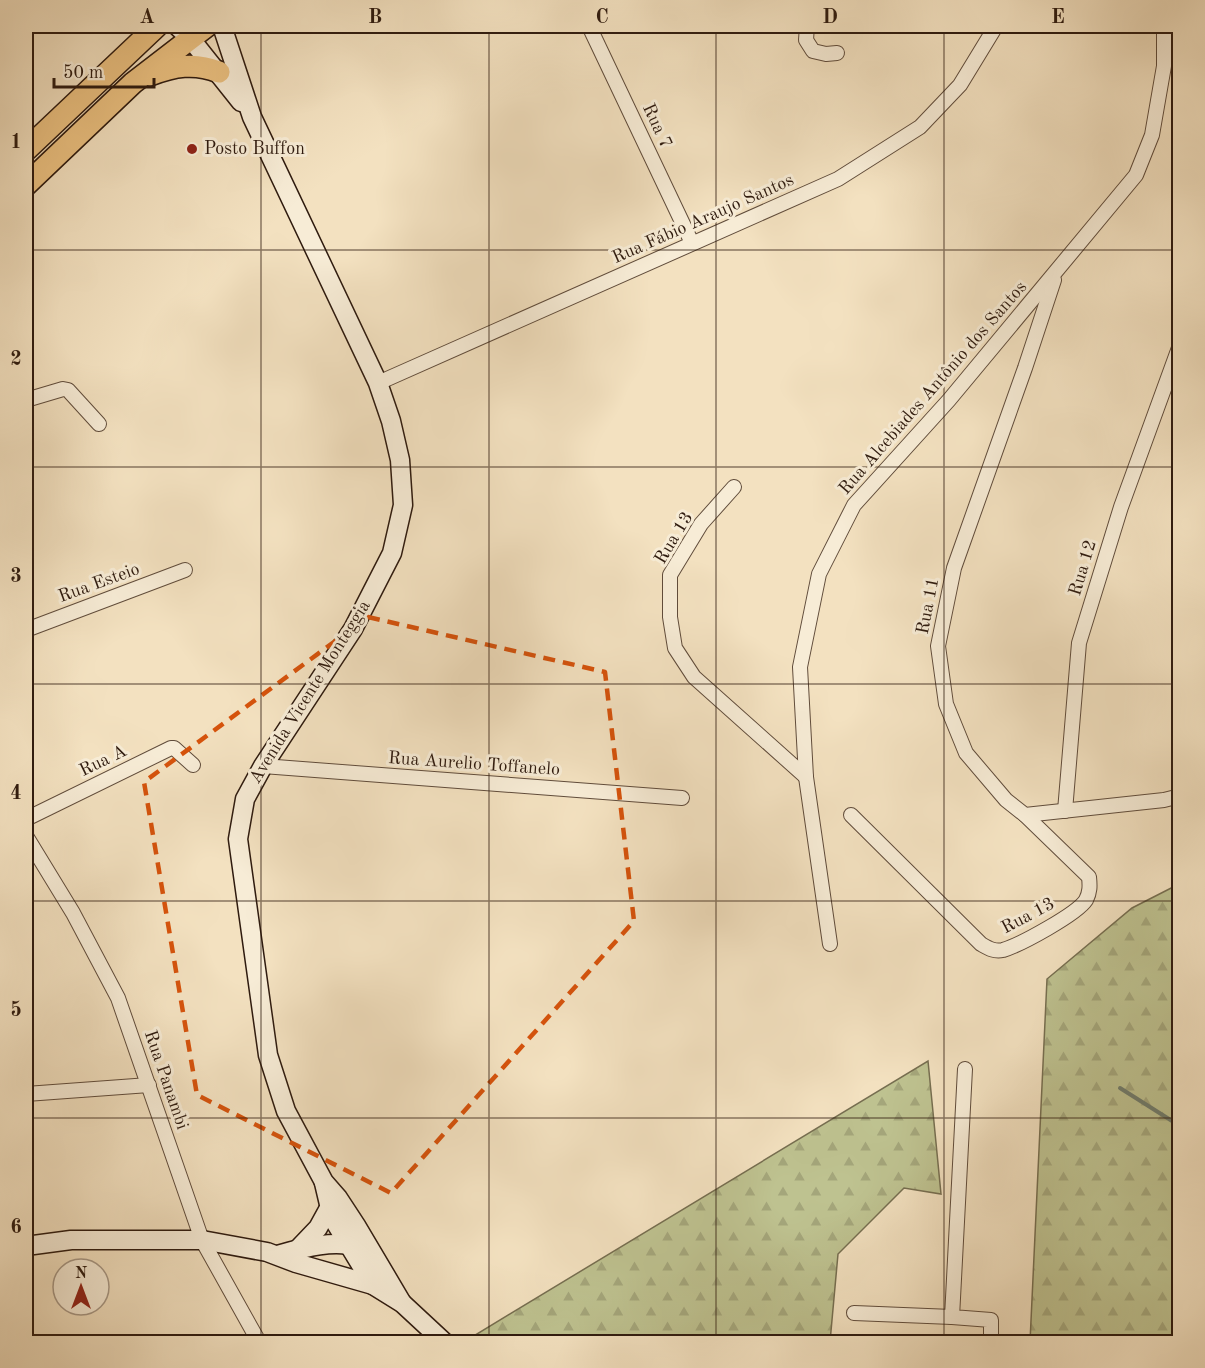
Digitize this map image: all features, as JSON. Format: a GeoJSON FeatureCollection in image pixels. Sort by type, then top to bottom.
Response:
{"type":"FeatureCollection","features":[{"type":"Feature","properties":{"kind":"main road"},"geometry":{"type":"LineString","coordinates":[[26,150],[157,26]]}},
{"type":"Feature","properties":{"kind":"main road","name":"Avenida Vicente Monteggia"},"geometry":{"type":"LineString","coordinates":[[222,26],[252,117],[378,383],[391,421],[400,460],[403,505],[392,553],[353,630],[263,766],[244,799],[238,839],[268,1055],[286,1111],[334,1203],[380,1281],[444,1342]]}},
{"type":"Feature","properties":{"kind":"main road"},"geometry":{"type":"LineString","coordinates":[[26,185],[191,30]]}},
{"type":"Feature","properties":{"kind":"main road","name":"Avenida Vicente Monteggia"},"geometry":{"type":"LineString","coordinates":[[191,30],[252,117]]}},
{"type":"Feature","properties":{"kind":"main road"},"geometry":{"type":"LineString","coordinates":[[133,83],[164,70],[181,66],[201,66],[219,72]]}},
{"type":"Feature","properties":{"kind":"main road"},"geometry":{"type":"LineString","coordinates":[[297,1250],[318,1228],[334,1203],[339,1208],[350,1236],[347,1257],[341,1262],[316,1269]]}},
{"type":"Feature","properties":{"kind":"main road"},"geometry":{"type":"LineString","coordinates":[[26,1246],[71,1240],[202,1240],[278,1255],[316,1269],[380,1281]]}},
{"type":"Feature","properties":{"kind":"main road"},"geometry":{"type":"LineString","coordinates":[[278,1255],[324,1245],[349,1246],[359,1249],[375,1269],[380,1281]]}},
{"type":"Feature","properties":{"kind":"street","name":"Rua 7"},"geometry":{"type":"LineString","coordinates":[[589,26],[692,243]]}},
{"type":"Feature","properties":{"kind":"street"},"geometry":{"type":"LineString","coordinates":[[807,26],[806,40],[813,51],[826,54],[837,53]]}},
{"type":"Feature","properties":{"kind":"street","name":"Rua Fábio Araujo Santos"},"geometry":{"type":"LineString","coordinates":[[378,383],[838,179],[920,127],[960,86],[996,26]]}},
{"type":"Feature","properties":{"kind":"street","name":"Rua Alcebiades Antônio dos Santos"},"geometry":{"type":"LineString","coordinates":[[830,944],[806,777],[800,667],[819,574],[854,505],[950,400],[1136,175],[1152,135],[1164,66],[1164,26]]}},
{"type":"Feature","properties":{"kind":"street","name":"Rua 11"},"geometry":{"type":"LineString","coordinates":[[1025,815],[1006,800],[966,753],[946,704],[938,646],[954,568],[1057,272]]}},
{"type":"Feature","properties":{"kind":"street","name":"Rua 12"},"geometry":{"type":"LineString","coordinates":[[1065,812],[1079,643],[1121,507],[1179,345]]}},
{"type":"Feature","properties":{"kind":"street"},"geometry":{"type":"LineString","coordinates":[[26,400],[63,389],[68,390],[99,424]]}},
{"type":"Feature","properties":{"kind":"street","name":"Rua 13"},"geometry":{"type":"LineString","coordinates":[[734,487],[701,524],[670,575],[670,617],[675,648],[694,677],[806,777]]}},
{"type":"Feature","properties":{"kind":"street","name":"Rua Esteio"},"geometry":{"type":"LineString","coordinates":[[26,630],[185,570]]}},
{"type":"Feature","properties":{"kind":"street","name":"Rua A"},"geometry":{"type":"LineString","coordinates":[[26,819],[171,748],[174,748],[193,765]]}},
{"type":"Feature","properties":{"kind":"street","name":"Rua Aurelio Toffanelo"},"geometry":{"type":"LineString","coordinates":[[263,766],[682,798]]}},
{"type":"Feature","properties":{"kind":"street"},"geometry":{"type":"LineString","coordinates":[[1025,815],[1164,800],[1179,796]]}},
{"type":"Feature","properties":{"kind":"street","name":"Rua 13"},"geometry":{"type":"LineString","coordinates":[[851,815],[981,945],[990,950],[1002,950],[1060,922],[1085,901],[1090,889],[1089,878],[1025,815]]}},
{"type":"Feature","properties":{"kind":"street","name":"Rua Panambi"},"geometry":{"type":"LineString","coordinates":[[26,836],[73,913],[118,998],[202,1240],[259,1342]]}},
{"type":"Feature","properties":{"kind":"street"},"geometry":{"type":"LineString","coordinates":[[952,1317],[965,1070]]}},
{"type":"Feature","properties":{"kind":"street"},"geometry":{"type":"LineString","coordinates":[[26,1094],[149,1085]]}},
{"type":"Feature","properties":{"kind":"street"},"geometry":{"type":"LineString","coordinates":[[854,1313],[992,1320],[991,1342]]}},
{"type":"Feature","properties":{"kind":"highlighted area"},"geometry":{"type":"Polygon","coordinates":[[[368,617],[605,672],[634,921],[391,1193],[197,1095],[144,782],[368,617]]]}},
{"type":"Feature","properties":{"kind":"green space"},"geometry":{"type":"Polygon","coordinates":[[[1179,884],[1179,1342],[1030,1342],[1047,979],[1132,908],[1179,884]]]}},
{"type":"Feature","properties":{"kind":"green space"},"geometry":{"type":"Polygon","coordinates":[[[928,1061],[941,1194],[904,1188],[838,1254],[830,1342],[470,1342],[467,1340],[928,1061]]]}},
{"type":"Feature","properties":{"kind":"waterway"},"geometry":{"type":"LineString","coordinates":[[1120,1088],[1180,1126]]}},
{"type":"Feature","properties":{"kind":"place","name":"Posto Buffon"},"geometry":{"type":"Point","coordinates":[192,149]}}]}
